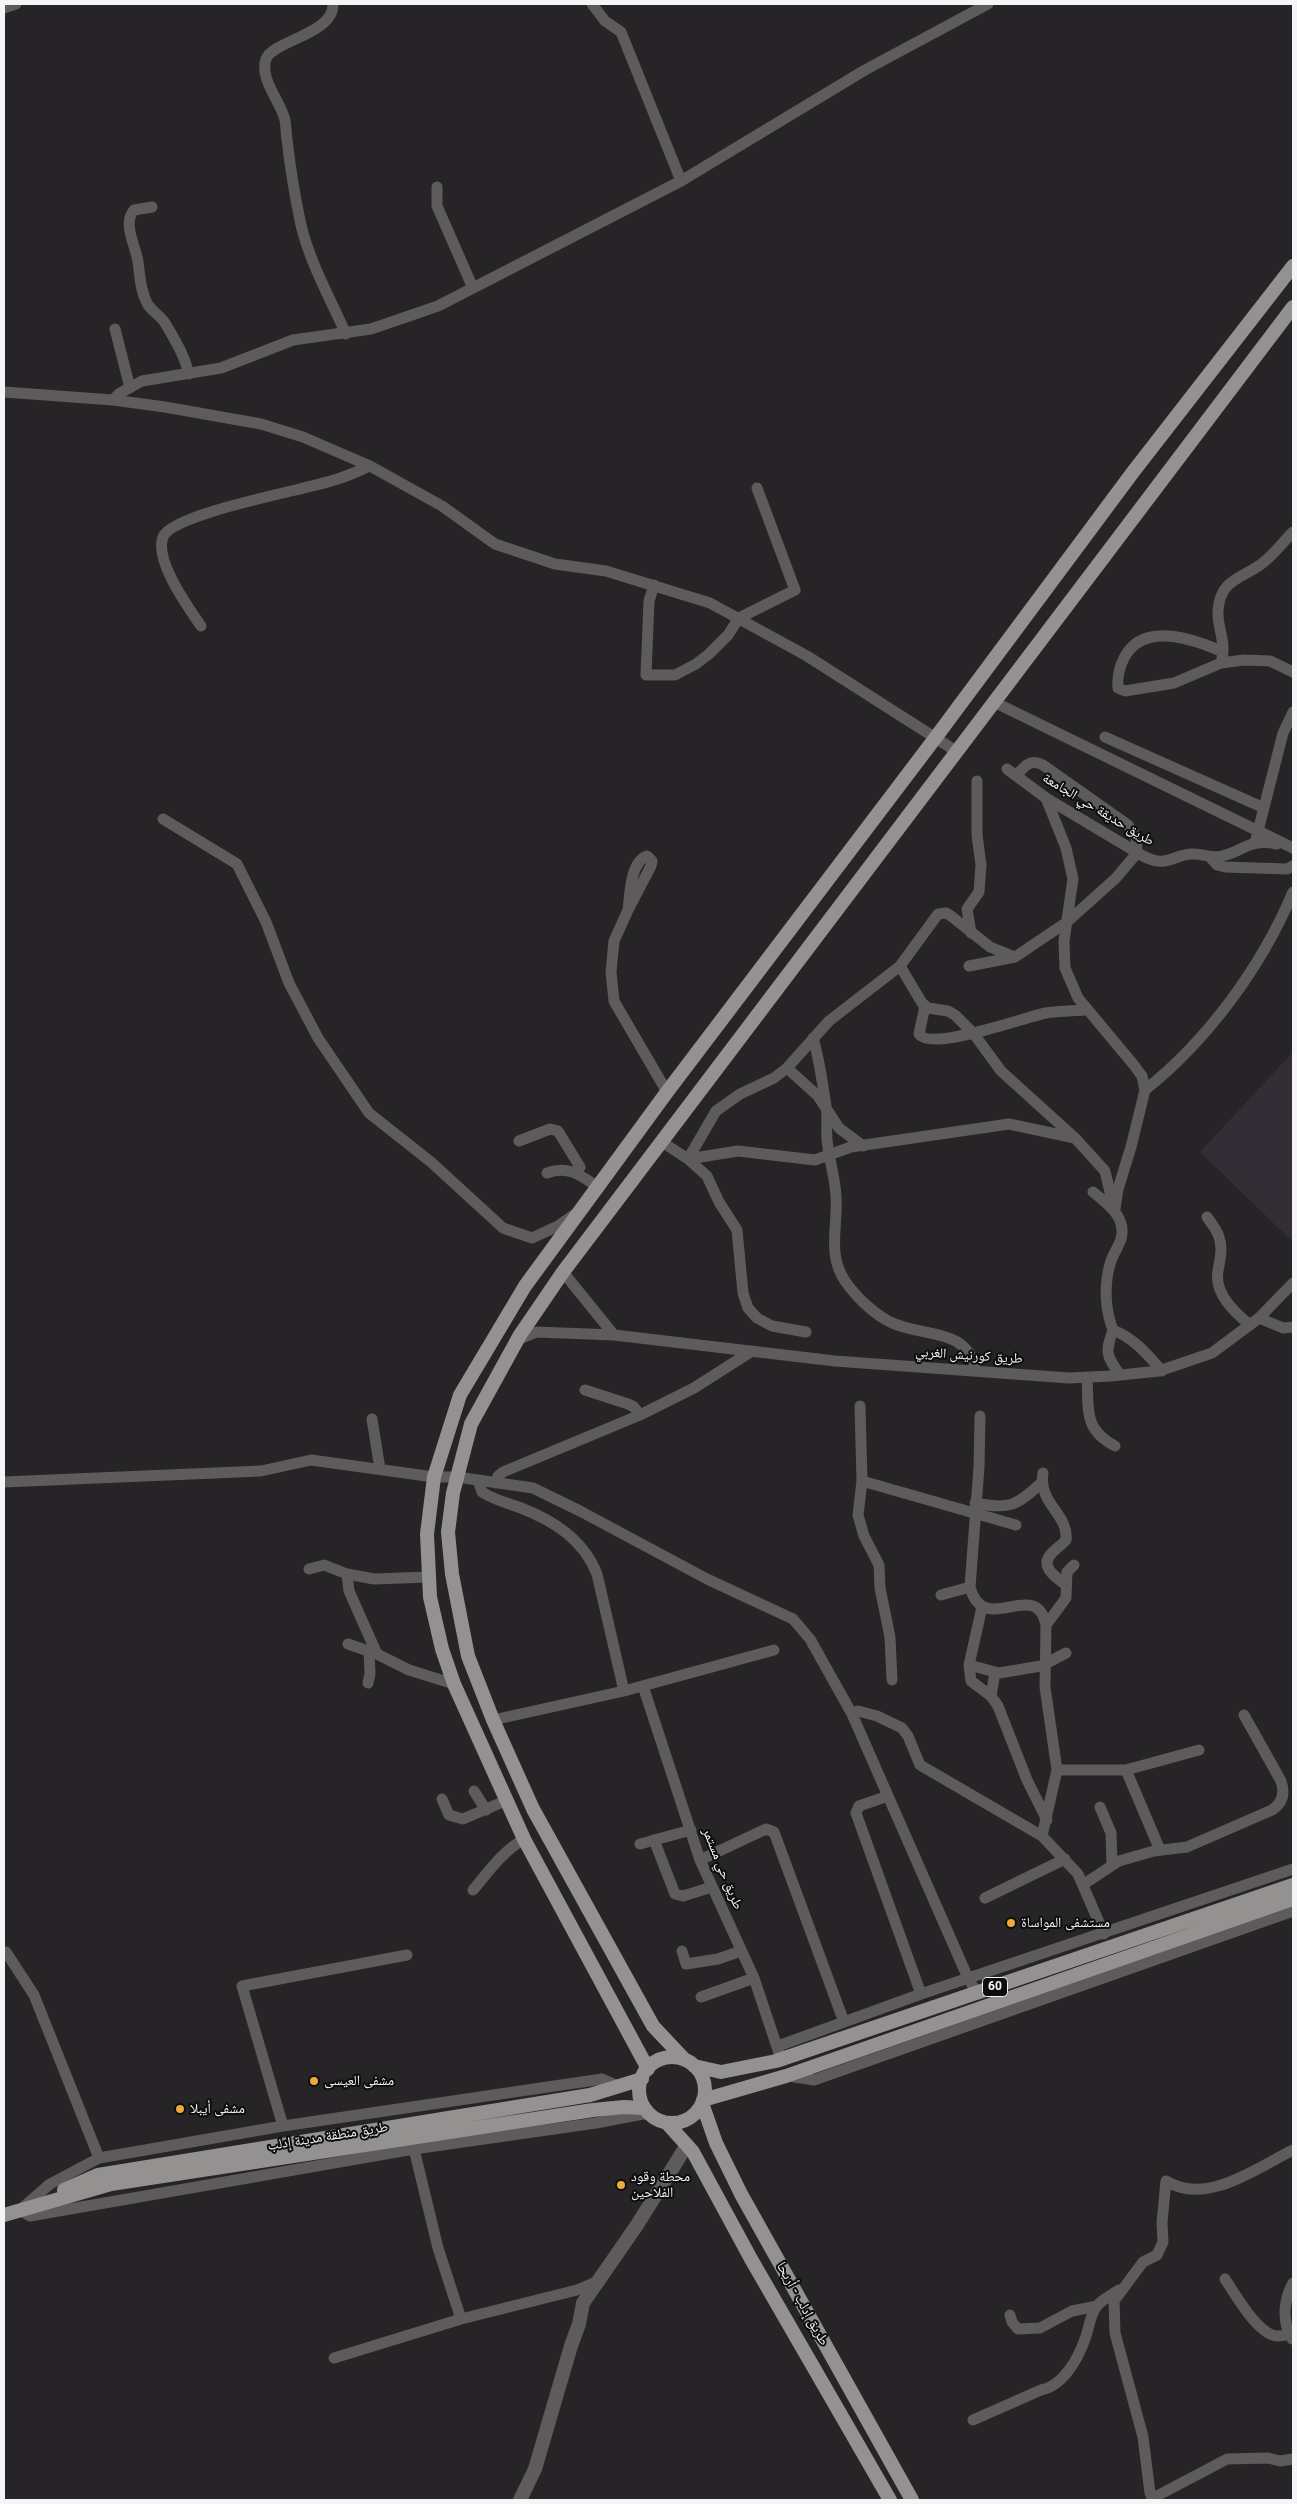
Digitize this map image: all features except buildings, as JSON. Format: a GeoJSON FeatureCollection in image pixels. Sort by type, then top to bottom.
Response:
{"type":"FeatureCollection","features":[{"type":"Feature","properties":{"kind":"main road"},"geometry":{"type":"LineString","coordinates":[[645,2074],[505,1802],[454,1684],[442,1649],[432,1605],[427,1534],[434,1477],[460,1395],[525,1286],[583,1209],[666,1092],[936,737],[1133,472],[1293,266]]}},
{"type":"Feature","properties":{"kind":"main road"},"geometry":{"type":"LineString","coordinates":[[689,2063],[673,2058],[662,2059],[645,2074],[639,2091],[646,2110],[667,2123],[679,2122],[691,2117],[703,2102],[704,2081],[689,2063],[653,2026],[596,1926],[533,1809],[492,1720],[468,1656],[452,1574],[448,1532],[457,1477],[471,1424],[517,1340],[563,1272],[1293,307]]}},
{"type":"Feature","properties":{"kind":"main road","name":"60"},"geometry":{"type":"LineString","coordinates":[[689,2063],[722,2072],[780,2060],[1293,1885]]}},
{"type":"Feature","properties":{"kind":"main road","name":"60"},"geometry":{"type":"LineString","coordinates":[[703,2102],[786,2076],[1293,1899]]}},
{"type":"Feature","properties":{"kind":"main road","name":"طريق منطقة مدينة إدلب"},"geometry":{"type":"LineString","coordinates":[[20,2210],[98,2175],[590,2095],[618,2086],[645,2074]]}},
{"type":"Feature","properties":{"kind":"main road","name":"طريق إدلب - أريحا"},"geometry":{"type":"LineString","coordinates":[[703,2102],[716,2143],[741,2194],[912,2500]]}},
{"type":"Feature","properties":{"kind":"main road","name":"طريق منطقة مدينة إدلب"},"geometry":{"type":"LineString","coordinates":[[4,2215],[111,2184],[593,2110],[624,2106],[646,2110]]}},
{"type":"Feature","properties":{"kind":"main road","name":"طريق إدلب - أريحا"},"geometry":{"type":"LineString","coordinates":[[667,2123],[687,2145],[890,2500]]}},
{"type":"Feature","properties":{"kind":"street"},"geometry":{"type":"LineString","coordinates":[[4,8],[16,4]]}},
{"type":"Feature","properties":{"kind":"street"},"geometry":{"type":"LineString","coordinates":[[334,4],[329,17],[319,25],[272,52],[266,59],[266,67],[268,80],[285,119],[301,225],[309,250],[346,334]]}},
{"type":"Feature","properties":{"kind":"street"},"geometry":{"type":"LineString","coordinates":[[592,4],[605,21],[620,32],[681,181]]}},
{"type":"Feature","properties":{"kind":"street"},"geometry":{"type":"LineString","coordinates":[[113,400],[142,381],[221,368],[293,340],[371,329],[438,306],[681,181],[865,70],[988,4]]}},
{"type":"Feature","properties":{"kind":"street"},"geometry":{"type":"LineString","coordinates":[[437,187],[437,206],[473,288]]}},
{"type":"Feature","properties":{"kind":"street"},"geometry":{"type":"LineString","coordinates":[[152,207],[134,210],[130,218],[131,238],[138,259],[143,293],[147,304],[164,321],[179,344],[189,374]]}},
{"type":"Feature","properties":{"kind":"street"},"geometry":{"type":"LineString","coordinates":[[115,329],[130,388]]}},
{"type":"Feature","properties":{"kind":"street"},"geometry":{"type":"LineString","coordinates":[[4,392],[113,400],[165,407],[261,424],[303,437],[370,466],[442,506],[494,544],[555,564],[606,570],[710,603],[807,656],[956,751]]}},
{"type":"Feature","properties":{"kind":"street"},"geometry":{"type":"LineString","coordinates":[[201,626],[177,590],[170,574],[161,551],[163,536],[176,524],[217,510],[334,480],[370,466]]}},
{"type":"Feature","properties":{"kind":"street"},"geometry":{"type":"LineString","coordinates":[[654,586],[649,601],[646,675],[674,675],[696,664],[728,635],[738,618],[795,590],[757,488]]}},
{"type":"Feature","properties":{"kind":"street"},"geometry":{"type":"LineString","coordinates":[[1222,657],[1218,611],[1228,584],[1238,576],[1260,565],[1291,539]]}},
{"type":"Feature","properties":{"kind":"street"},"geometry":{"type":"LineString","coordinates":[[1222,657],[1174,683],[1125,692],[1118,688],[1118,671],[1126,655],[1133,645],[1145,637],[1177,638],[1222,657],[1270,661],[1293,672]]}},
{"type":"Feature","properties":{"kind":"street"},"geometry":{"type":"LineString","coordinates":[[994,702],[1256,837],[1283,733],[1293,712]]}},
{"type":"Feature","properties":{"kind":"street"},"geometry":{"type":"LineString","coordinates":[[1105,737],[1264,808]]}},
{"type":"Feature","properties":{"kind":"street","name":"طريق حديقة حي الجامعة"},"geometry":{"type":"LineString","coordinates":[[1137,853],[1136,836],[1128,825],[1043,765],[1031,762],[1012,773],[1046,798],[1137,853],[1149,859],[1162,862],[1193,854],[1210,857],[1226,855],[1256,837],[1293,848]]}},
{"type":"Feature","properties":{"kind":"street"},"geometry":{"type":"LineString","coordinates":[[971,933],[967,909],[979,892],[981,865],[977,835],[977,781]]}},
{"type":"Feature","properties":{"kind":"street"},"geometry":{"type":"LineString","coordinates":[[1046,798],[1066,848],[1073,879],[1064,941],[1065,968],[1085,1010],[1134,1064],[1142,1076],[1145,1090],[1132,1147],[1114,1209]]}},
{"type":"Feature","properties":{"kind":"street"},"geometry":{"type":"LineString","coordinates":[[163,819],[237,864],[266,922],[289,983],[318,1038],[369,1114],[431,1162],[503,1228],[532,1238],[558,1226],[583,1209]]}},
{"type":"Feature","properties":{"kind":"street"},"geometry":{"type":"LineString","coordinates":[[969,966],[1014,957],[1067,922],[1116,878],[1137,853]]}},
{"type":"Feature","properties":{"kind":"street"},"geometry":{"type":"LineString","coordinates":[[1210,857],[1217,865],[1225,867],[1287,869],[1293,866]]}},
{"type":"Feature","properties":{"kind":"street"},"geometry":{"type":"LineString","coordinates":[[1145,1090],[1189,1052],[1236,992],[1274,936],[1293,892]]}},
{"type":"Feature","properties":{"kind":"street"},"geometry":{"type":"LineString","coordinates":[[628,910],[614,941],[611,972],[614,1001],[666,1092]]}},
{"type":"Feature","properties":{"kind":"street"},"geometry":{"type":"LineString","coordinates":[[688,1159],[716,1111],[740,1094],[774,1078],[788,1068],[829,1021],[900,966],[938,914],[946,913],[990,947],[1014,957]]}},
{"type":"Feature","properties":{"kind":"street"},"geometry":{"type":"LineString","coordinates":[[900,966],[925,1006],[952,1013],[974,1034],[1001,1070],[1075,1138],[1105,1171],[1114,1209],[1122,1229],[1121,1238],[1110,1264],[1107,1314],[1113,1330],[1107,1348],[1108,1357],[1120,1375]]}},
{"type":"Feature","properties":{"kind":"street"},"geometry":{"type":"LineString","coordinates":[[925,1006],[918,1031],[920,1037],[924,1039],[974,1034],[1045,1014],[1085,1010]]}},
{"type":"Feature","properties":{"kind":"street"},"geometry":{"type":"LineString","coordinates":[[814,1038],[826,1106],[830,1156],[836,1196],[833,1241],[840,1274],[864,1303],[890,1322],[959,1342],[972,1357],[976,1371]]}},
{"type":"Feature","properties":{"kind":"street"},"geometry":{"type":"LineString","coordinates":[[788,1068],[826,1106],[839,1128],[863,1146]]}},
{"type":"Feature","properties":{"kind":"street"},"geometry":{"type":"LineString","coordinates":[[688,1159],[738,1150],[761,1152],[806,1161],[830,1156],[852,1147],[1009,1124],[1075,1138]]}},
{"type":"Feature","properties":{"kind":"street"},"geometry":{"type":"LineString","coordinates":[[519,1141],[550,1129],[558,1131],[580,1167],[575,1172]]}},
{"type":"Feature","properties":{"kind":"street"},"geometry":{"type":"LineString","coordinates":[[662,1142],[688,1159],[711,1182],[719,1202],[737,1230],[743,1294],[748,1308],[757,1318],[772,1326],[806,1332]]}},
{"type":"Feature","properties":{"kind":"street"},"geometry":{"type":"LineString","coordinates":[[547,1174],[553,1171],[575,1172],[598,1188]]}},
{"type":"Feature","properties":{"kind":"street"},"geometry":{"type":"LineString","coordinates":[[1093,1192],[1114,1209]]}},
{"type":"Feature","properties":{"kind":"street"},"geometry":{"type":"LineString","coordinates":[[1207,1217],[1219,1236],[1222,1257],[1218,1271],[1219,1287],[1228,1303],[1254,1322],[1283,1328],[1293,1327]]}},
{"type":"Feature","properties":{"kind":"street"},"geometry":{"type":"LineString","coordinates":[[563,1272],[614,1335]]}},
{"type":"Feature","properties":{"kind":"street","name":"طريق كورنيش الغربي"},"geometry":{"type":"LineString","coordinates":[[517,1340],[537,1332],[614,1335],[835,1361],[1087,1377],[1120,1375],[1162,1370],[1212,1353],[1254,1322],[1293,1283]]}},
{"type":"Feature","properties":{"kind":"street"},"geometry":{"type":"LineString","coordinates":[[1113,1330],[1129,1336],[1139,1344],[1162,1370]]}},
{"type":"Feature","properties":{"kind":"street"},"geometry":{"type":"LineString","coordinates":[[496,1483],[498,1476],[503,1472],[640,1415],[694,1388],[752,1352]]}},
{"type":"Feature","properties":{"kind":"street"},"geometry":{"type":"LineString","coordinates":[[1087,1377],[1091,1425],[1101,1438],[1115,1446]]}},
{"type":"Feature","properties":{"kind":"street"},"geometry":{"type":"LineString","coordinates":[[585,1390],[628,1404],[634,1407],[640,1415]]}},
{"type":"Feature","properties":{"kind":"street"},"geometry":{"type":"LineString","coordinates":[[860,1406],[862,1481],[858,1515],[864,1536],[879,1565],[880,1588],[890,1637],[892,1680]]}},
{"type":"Feature","properties":{"kind":"street"},"geometry":{"type":"LineString","coordinates":[[980,1416],[979,1467],[970,1587],[972,1596],[982,1607],[996,1610],[1027,1604],[1035,1606],[1041,1610],[1046,1625],[1045,1687],[1057,1770],[1042,1836]]}},
{"type":"Feature","properties":{"kind":"street"},"geometry":{"type":"LineString","coordinates":[[372,1419],[380,1469]]}},
{"type":"Feature","properties":{"kind":"street"},"geometry":{"type":"LineString","coordinates":[[4,1482],[261,1471],[311,1460],[533,1488],[580,1510],[707,1579],[793,1619],[810,1639],[852,1714],[968,1978],[977,1992]]}},
{"type":"Feature","properties":{"kind":"street"},"geometry":{"type":"LineString","coordinates":[[975,1509],[1007,1507],[1022,1499],[1042,1477],[1050,1505],[1063,1522],[1067,1531],[1066,1540],[1048,1558],[1049,1570],[1066,1585]]}},
{"type":"Feature","properties":{"kind":"street"},"geometry":{"type":"LineString","coordinates":[[478,1480],[482,1492],[537,1515],[560,1528],[576,1540],[588,1556],[597,1574],[624,1691]]}},
{"type":"Feature","properties":{"kind":"street"},"geometry":{"type":"LineString","coordinates":[[862,1481],[975,1509],[1016,1525]]}},
{"type":"Feature","properties":{"kind":"street"},"geometry":{"type":"LineString","coordinates":[[309,1569],[324,1565],[347,1574],[374,1579],[429,1577]]}},
{"type":"Feature","properties":{"kind":"street"},"geometry":{"type":"LineString","coordinates":[[1046,1625],[1066,1598],[1067,1572],[1074,1565]]}},
{"type":"Feature","properties":{"kind":"street"},"geometry":{"type":"LineString","coordinates":[[347,1574],[349,1591],[373,1652],[368,1683]]}},
{"type":"Feature","properties":{"kind":"street"},"geometry":{"type":"LineString","coordinates":[[941,1595],[970,1587]]}},
{"type":"Feature","properties":{"kind":"street"},"geometry":{"type":"LineString","coordinates":[[982,1607],[969,1665],[971,1681],[991,1696],[998,1706],[1027,1780],[1047,1820]]}},
{"type":"Feature","properties":{"kind":"street"},"geometry":{"type":"LineString","coordinates":[[348,1644],[373,1652],[409,1670],[454,1684]]}},
{"type":"Feature","properties":{"kind":"street"},"geometry":{"type":"LineString","coordinates":[[492,1720],[624,1691],[774,1650]]}},
{"type":"Feature","properties":{"kind":"street"},"geometry":{"type":"LineString","coordinates":[[969,1665],[983,1667],[995,1672],[1046,1664],[1066,1653]]}},
{"type":"Feature","properties":{"kind":"street"},"geometry":{"type":"LineString","coordinates":[[991,1696],[995,1672]]}},
{"type":"Feature","properties":{"kind":"street","name":"طريق حي مستمر"},"geometry":{"type":"LineString","coordinates":[[643,1686],[700,1860],[754,1978],[778,2046],[780,2060]]}},
{"type":"Feature","properties":{"kind":"street"},"geometry":{"type":"LineString","coordinates":[[852,1714],[858,1711],[872,1714],[902,1728],[908,1736],[920,1765],[1042,1836],[1065,1859],[1084,1884],[1104,1934]]}},
{"type":"Feature","properties":{"kind":"street"},"geometry":{"type":"LineString","coordinates":[[1084,1884],[1112,1863],[1160,1850],[1187,1847],[1272,1810],[1280,1804],[1283,1791],[1281,1781],[1244,1716]]}},
{"type":"Feature","properties":{"kind":"street"},"geometry":{"type":"LineString","coordinates":[[1057,1770],[1126,1770],[1199,1750]]}},
{"type":"Feature","properties":{"kind":"street"},"geometry":{"type":"LineString","coordinates":[[1126,1770],[1160,1850]]}},
{"type":"Feature","properties":{"kind":"street"},"geometry":{"type":"LineString","coordinates":[[474,1791],[486,1810]]}},
{"type":"Feature","properties":{"kind":"street"},"geometry":{"type":"LineString","coordinates":[[888,1796],[859,1806],[856,1813],[921,1994]]}},
{"type":"Feature","properties":{"kind":"street"},"geometry":{"type":"LineString","coordinates":[[442,1799],[446,1809],[454,1818],[463,1819],[505,1802]]}},
{"type":"Feature","properties":{"kind":"street"},"geometry":{"type":"LineString","coordinates":[[1100,1807],[1111,1833],[1112,1863]]}},
{"type":"Feature","properties":{"kind":"street"},"geometry":{"type":"LineString","coordinates":[[700,1860],[766,1829],[774,1832],[844,2022]]}},
{"type":"Feature","properties":{"kind":"street"},"geometry":{"type":"LineString","coordinates":[[640,1844],[691,1830]]}},
{"type":"Feature","properties":{"kind":"street"},"geometry":{"type":"LineString","coordinates":[[473,1890],[500,1858],[512,1846],[524,1839]]}},
{"type":"Feature","properties":{"kind":"street"},"geometry":{"type":"LineString","coordinates":[[654,1840],[675,1894],[683,1896],[712,1887]]}},
{"type":"Feature","properties":{"kind":"street"},"geometry":{"type":"LineString","coordinates":[[985,1898],[1065,1859]]}},
{"type":"Feature","properties":{"kind":"street"},"geometry":{"type":"LineString","coordinates":[[778,2046],[921,1994],[1293,1869]]}},
{"type":"Feature","properties":{"kind":"street"},"geometry":{"type":"LineString","coordinates":[[786,2076],[814,2080],[1293,1911]]}},
{"type":"Feature","properties":{"kind":"street"},"geometry":{"type":"LineString","coordinates":[[682,1951],[686,1964],[718,1959],[741,1952]]}},
{"type":"Feature","properties":{"kind":"street"},"geometry":{"type":"LineString","coordinates":[[6,1952],[34,1995],[99,2158]]}},
{"type":"Feature","properties":{"kind":"street"},"geometry":{"type":"LineString","coordinates":[[283,2126],[242,1986],[407,1955]]}},
{"type":"Feature","properties":{"kind":"street"},"geometry":{"type":"LineString","coordinates":[[701,1997],[754,1978]]}},
{"type":"Feature","properties":{"kind":"street"},"geometry":{"type":"LineString","coordinates":[[618,2086],[602,2079],[283,2126],[99,2158],[50,2184],[20,2210],[30,2216],[414,2149],[596,2123],[646,2110]]}},
{"type":"Feature","properties":{"kind":"street"},"geometry":{"type":"LineString","coordinates":[[520,2500],[535,2469],[579,2324],[583,2303],[637,2225],[687,2145]]}},
{"type":"Feature","properties":{"kind":"street"},"geometry":{"type":"LineString","coordinates":[[414,2149],[438,2248],[460,2319]]}},
{"type":"Feature","properties":{"kind":"street"},"geometry":{"type":"LineString","coordinates":[[1293,2150],[1221,2186],[1205,2190],[1176,2187],[1166,2182],[1162,2222],[1163,2242],[1157,2255],[1143,2262],[1124,2285],[1114,2301],[1115,2333],[1143,2437],[1150,2494],[1153,2499],[1227,2459],[1268,2458],[1280,2461],[1293,2459]]}},
{"type":"Feature","properties":{"kind":"street"},"geometry":{"type":"LineString","coordinates":[[1225,2279],[1246,2311],[1266,2332],[1291,2338],[1286,2323],[1285,2304],[1293,2283]]}},
{"type":"Feature","properties":{"kind":"street"},"geometry":{"type":"LineString","coordinates":[[334,2358],[460,2319],[577,2290],[596,2282]]}},
{"type":"Feature","properties":{"kind":"street"},"geometry":{"type":"LineString","coordinates":[[1010,2315],[1012,2322],[1018,2329],[1040,2328],[1072,2311],[1096,2306],[1124,2285]]}},
{"type":"Feature","properties":{"kind":"street"},"geometry":{"type":"LineString","coordinates":[[973,2420],[1041,2390],[1051,2388],[1059,2382],[1069,2370],[1085,2341],[1096,2306]]}},
{"type":"Feature","properties":{"kind":"shaded area"},"geometry":{"type":"Polygon","coordinates":[[[1293,1052],[1293,1242],[1200,1152],[1293,1052]]]}},
{"type":"Feature","properties":{"kind":"place","name":"مستشفى المواساة"},"geometry":{"type":"Point","coordinates":[1011,1923]}},
{"type":"Feature","properties":{"kind":"place","name":"مشفى العيسى"},"geometry":{"type":"Point","coordinates":[314,2081]}},
{"type":"Feature","properties":{"kind":"place","name":"مشفى أيبلا"},"geometry":{"type":"Point","coordinates":[180,2109]}},
{"type":"Feature","properties":{"kind":"place","name":"محطة وقود الفلاحين"},"geometry":{"type":"Point","coordinates":[621,2185]}}]}
